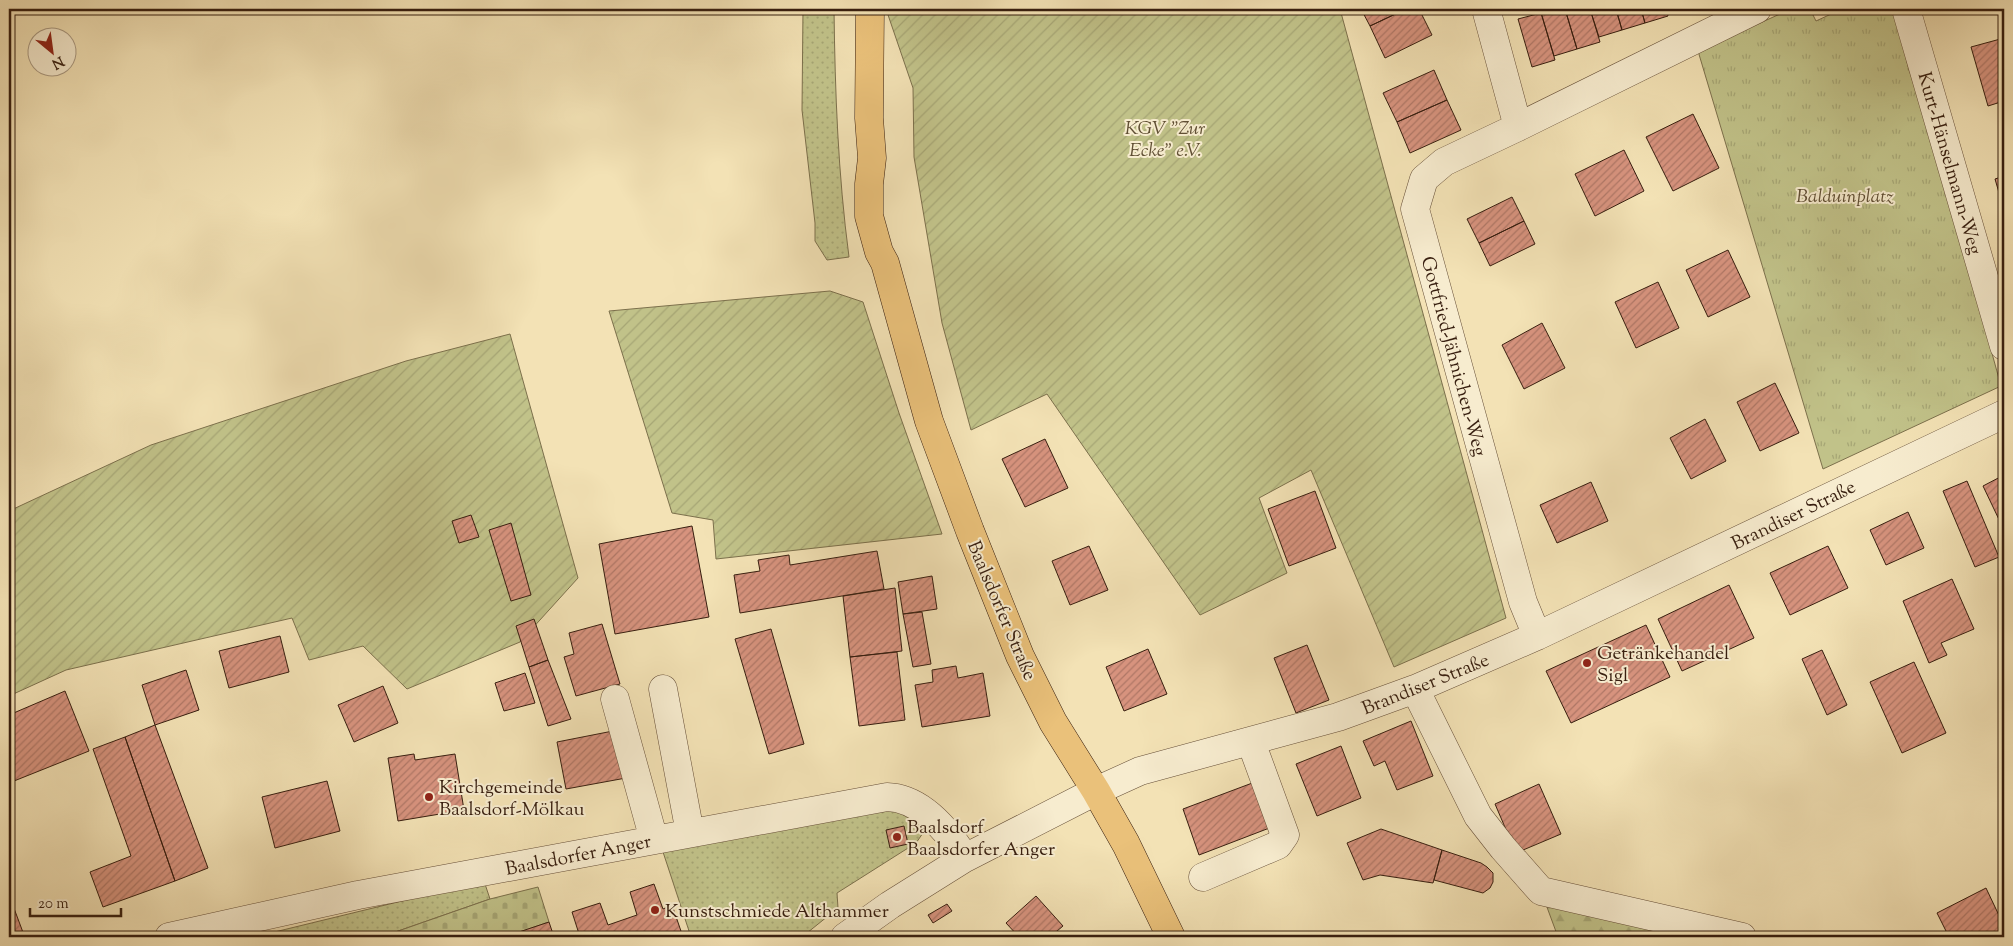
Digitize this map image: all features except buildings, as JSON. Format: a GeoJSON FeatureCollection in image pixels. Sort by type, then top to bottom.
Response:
{"type":"FeatureCollection","features":[{"type":"Feature","properties":{"kind":"main road","name":"Baalsdorfer Straße"},"geometry":{"type":"LineString","coordinates":[[870,9],[872,158],[869,184],[869,216],[929,422],[1020,656],[1053,722],[1126,844],[1171,937]]}},
{"type":"Feature","properties":{"kind":"street"},"geometry":{"type":"LineString","coordinates":[[1486,9],[1518,128]]}},
{"type":"Feature","properties":{"kind":"street","name":"Gottfried-Jähnichen-Weg"},"geometry":{"type":"LineString","coordinates":[[1537,636],[1522,602],[1415,209],[1424,179],[1444,162],[1518,128],[1757,9]]}},
{"type":"Feature","properties":{"kind":"street","name":"Kurt-Hänselmann-Weg"},"geometry":{"type":"LineString","coordinates":[[1906,9],[2004,346]]}},
{"type":"Feature","properties":{"kind":"street","name":"Brandiser Straße"},"geometry":{"type":"LineString","coordinates":[[845,937],[890,905],[965,858],[1096,791],[1140,771],[1338,717],[1416,690],[1537,636],[2004,414]]}},
{"type":"Feature","properties":{"kind":"street"},"geometry":{"type":"LineString","coordinates":[[663,689],[690,833]]}},
{"type":"Feature","properties":{"kind":"street"},"geometry":{"type":"LineString","coordinates":[[1416,690],[1478,816],[1502,848],[1541,891],[1742,937]]}},
{"type":"Feature","properties":{"kind":"street"},"geometry":{"type":"LineString","coordinates":[[615,699],[654,840]]}},
{"type":"Feature","properties":{"kind":"street"},"geometry":{"type":"LineString","coordinates":[[1204,877],[1278,845],[1285,835],[1251,742]]}},
{"type":"Feature","properties":{"kind":"street","name":"Baalsdorfer Anger"},"geometry":{"type":"LineString","coordinates":[[169,937],[358,895],[887,797],[899,797],[909,801],[921,810],[954,841],[965,858]]}},
{"type":"Feature","properties":{"kind":"green space"},"geometry":{"type":"Polygon","coordinates":[[[803,9],[834,9],[838,133],[849,257],[827,260],[815,241],[815,223],[802,110],[803,9]]]}},
{"type":"Feature","properties":{"kind":"green space","name":"KGV \"Zur Ecke\" e.V."},"geometry":{"type":"Polygon","coordinates":[[[886,9],[1340,9],[1506,618],[1394,667],[1311,470],[1259,498],[1287,573],[1200,615],[1047,394],[971,430],[942,323],[914,157],[913,88],[886,9]]]}},
{"type":"Feature","properties":{"kind":"green space","name":"Balduinplatz"},"geometry":{"type":"Polygon","coordinates":[[[1791,9],[1810,9],[1816,21],[1842,9],[1894,9],[1908,66],[1940,165],[2001,386],[1823,469],[1698,51],[1791,9]]]}},
{"type":"Feature","properties":{"kind":"green space"},"geometry":{"type":"Polygon","coordinates":[[[830,291],[863,302],[899,413],[942,534],[716,559],[713,520],[672,513],[609,311],[830,291]]]}},
{"type":"Feature","properties":{"kind":"green space"},"geometry":{"type":"Polygon","coordinates":[[[510,334],[578,578],[520,642],[407,689],[363,646],[309,660],[292,618],[66,670],[9,696],[9,511],[151,445],[406,361],[510,334]]]}},
{"type":"Feature","properties":{"kind":"green space"},"geometry":{"type":"Polygon","coordinates":[[[891,809],[913,814],[923,833],[916,843],[837,893],[838,908],[802,937],[691,937],[663,852],[891,809]]]}},
{"type":"Feature","properties":{"kind":"green space"},"geometry":{"type":"Polygon","coordinates":[[[484,881],[490,899],[381,937],[254,937],[484,881]]]}},
{"type":"Feature","properties":{"kind":"green space"},"geometry":{"type":"Polygon","coordinates":[[[538,887],[549,922],[514,934],[514,937],[381,937],[490,899],[538,887]]]}},
{"type":"Feature","properties":{"kind":"green space"},"geometry":{"type":"Polygon","coordinates":[[[1541,891],[1698,937],[1558,937],[1541,891]]]}},
{"type":"Feature","properties":{"kind":"place","name":"Getränkehandel Sigl"},"geometry":{"type":"Point","coordinates":[1587,663]}},
{"type":"Feature","properties":{"kind":"place","name":"Kirchgemeinde Baalsdorf-Mölkau"},"geometry":{"type":"Point","coordinates":[429,797]}},
{"type":"Feature","properties":{"kind":"place","name":"Baalsdorf Baalsdorfer Anger"},"geometry":{"type":"Point","coordinates":[897,837]}},
{"type":"Feature","properties":{"kind":"place","name":"Kunstschmiede Althammer"},"geometry":{"type":"Point","coordinates":[655,910]}}]}
